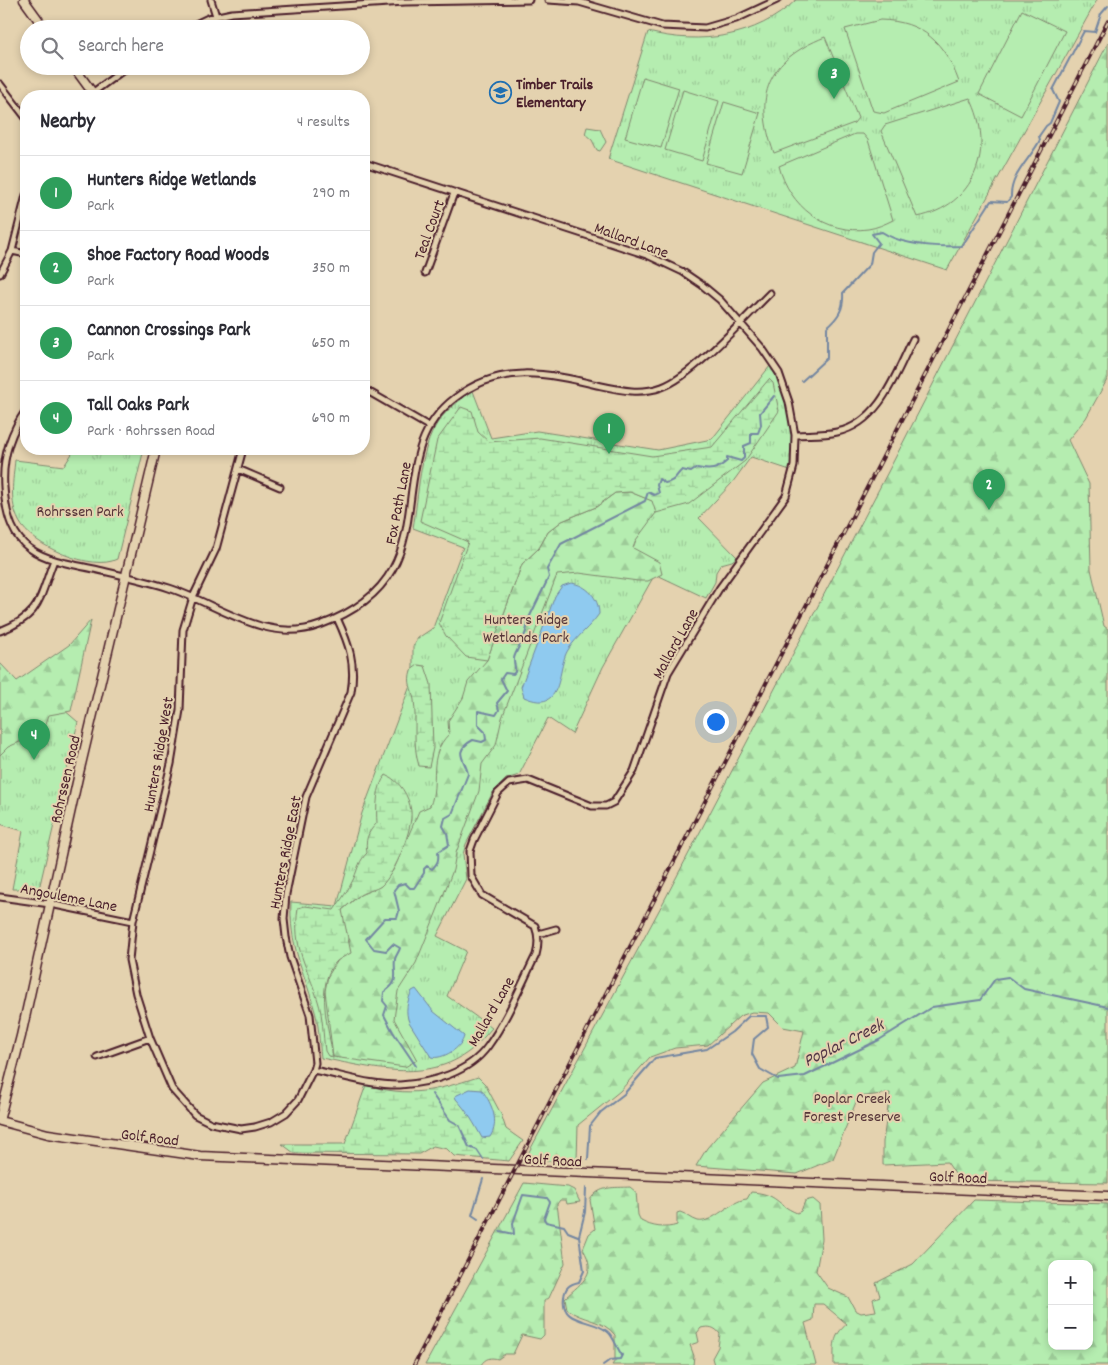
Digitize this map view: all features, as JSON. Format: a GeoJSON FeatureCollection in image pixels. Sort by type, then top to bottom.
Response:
{"type":"FeatureCollection","features":[{"type":"Feature","properties":{"kind":"main road"},"geometry":{"type":"LineString","coordinates":[[24,0],[38,20]]}},
{"type":"Feature","properties":{"kind":"main road"},"geometry":{"type":"LineString","coordinates":[[79,75],[89,90]]}},
{"type":"Feature","properties":{"kind":"main road","name":"Rohrssen Road"},"geometry":{"type":"LineString","coordinates":[[0,1117],[23,1027],[79,773],[155,455]]}},
{"type":"Feature","properties":{"kind":"main road","name":"Golf Road"},"geometry":{"type":"LineString","coordinates":[[0,1121],[48,1134],[200,1156],[596,1175],[1108,1196]]}},
{"type":"Feature","properties":{"kind":"street"},"geometry":{"type":"LineString","coordinates":[[211,0],[216,16]]}},
{"type":"Feature","properties":{"kind":"street"},"geometry":{"type":"LineString","coordinates":[[206,20],[232,13],[429,1],[529,0]]}},
{"type":"Feature","properties":{"kind":"street"},"geometry":{"type":"LineString","coordinates":[[548,0],[579,2],[662,26],[705,28],[736,20],[777,0]]}},
{"type":"Feature","properties":{"kind":"street"},"geometry":{"type":"LineString","coordinates":[[99,90],[118,75]]}},
{"type":"Feature","properties":{"kind":"street"},"geometry":{"type":"LineString","coordinates":[[0,84],[20,110]]}},
{"type":"Feature","properties":{"kind":"street","name":"Mallard Lane"},"geometry":{"type":"LineString","coordinates":[[313,1070],[400,1084],[430,1080],[461,1069],[476,1060],[496,1033],[536,955],[538,934],[535,926],[524,918],[482,895],[471,876],[470,851],[498,793],[508,783],[519,780],[541,785],[592,806],[606,806],[614,802],[634,771],[668,673],[719,590],[786,496],[794,466],[795,435],[789,402],[779,373],[740,322],[702,285],[683,272],[647,255],[370,165]]}},
{"type":"Feature","properties":{"kind":"street","name":"Teal Court"},"geometry":{"type":"LineString","coordinates":[[425,273],[454,193]]}},
{"type":"Feature","properties":{"kind":"street"},"geometry":{"type":"LineString","coordinates":[[0,274],[12,251],[20,219]]}},
{"type":"Feature","properties":{"kind":"street"},"geometry":{"type":"LineString","coordinates":[[12,251],[20,253]]}},
{"type":"Feature","properties":{"kind":"street","name":"Fox Path Lane"},"geometry":{"type":"LineString","coordinates":[[20,418],[16,424],[5,460],[5,508],[12,529],[25,545],[41,557],[127,576],[193,597],[248,623],[276,630],[303,629],[338,618],[369,599],[384,584],[392,572],[406,534],[418,458],[430,427],[443,408],[469,388],[508,375],[537,372],[638,392],[664,386],[684,375],[770,293]]}},
{"type":"Feature","properties":{"kind":"street"},"geometry":{"type":"LineString","coordinates":[[795,435],[839,432],[858,423],[880,404],[913,339]]}},
{"type":"Feature","properties":{"kind":"street"},"geometry":{"type":"LineString","coordinates":[[370,392],[430,427]]}},
{"type":"Feature","properties":{"kind":"street","name":"Hunters Ridge West"},"geometry":{"type":"LineString","coordinates":[[150,1038],[136,994],[129,960],[133,921],[171,764],[180,710],[183,630],[193,597],[216,549],[242,455]]}},
{"type":"Feature","properties":{"kind":"street"},"geometry":{"type":"LineString","coordinates":[[238,469],[280,487]]}},
{"type":"Feature","properties":{"kind":"street"},"geometry":{"type":"LineString","coordinates":[[0,631],[19,623],[31,614],[38,604],[54,560]]}},
{"type":"Feature","properties":{"kind":"street","name":"Hunters Ridge East"},"geometry":{"type":"LineString","coordinates":[[150,1038],[172,1089],[182,1102],[195,1115],[225,1127],[255,1127],[271,1122],[286,1113],[306,1087],[316,1063],[310,1015],[290,956],[284,919],[286,894],[306,797],[352,685],[352,654],[338,618]]}},
{"type":"Feature","properties":{"kind":"street","name":"Angouleme Lane"},"geometry":{"type":"LineString","coordinates":[[0,897],[50,904],[133,921]]}},
{"type":"Feature","properties":{"kind":"street"},"geometry":{"type":"LineString","coordinates":[[538,934],[556,929]]}},
{"type":"Feature","properties":{"kind":"street"},"geometry":{"type":"LineString","coordinates":[[97,1057],[150,1038]]}},
{"type":"Feature","properties":{"kind":"green space"},"geometry":{"type":"Polygon","coordinates":[[[796,0],[1097,0],[947,270],[608,159],[648,32],[687,38],[707,38],[726,35],[763,23],[780,13],[796,0]]]}},
{"type":"Feature","properties":{"kind":"green space"},"geometry":{"type":"Polygon","coordinates":[[[1022,10],[1065,31],[1021,116],[979,94],[1022,10]]]}},
{"type":"Feature","properties":{"kind":"green space"},"geometry":{"type":"Polygon","coordinates":[[[880,20],[895,21],[909,25],[930,37],[947,56],[959,82],[884,113],[873,111],[845,29],[880,20]]]}},
{"type":"Feature","properties":{"kind":"green space"},"geometry":{"type":"Polygon","coordinates":[[[825,37],[858,118],[854,123],[774,153],[765,114],[766,97],[770,82],[778,69],[790,57],[805,46],[825,37]]]}},
{"type":"Feature","properties":{"kind":"green space","name":"Poplar Creek Forest Preserve"},"geometry":{"type":"Polygon","coordinates":[[[1108,43],[1108,378],[1086,418],[1068,440],[1089,484],[1091,569],[1104,626],[1108,629],[1108,1183],[960,1181],[947,1162],[883,1165],[883,1142],[890,1093],[858,1097],[833,1159],[797,1174],[696,1166],[707,1148],[763,1083],[795,1068],[804,1031],[783,1027],[769,1013],[752,1012],[740,1016],[708,1045],[675,1048],[650,1057],[620,1091],[578,1125],[577,1159],[523,1163],[664,901],[890,468],[1108,43]]]}},
{"type":"Feature","properties":{"kind":"green space"},"geometry":{"type":"Polygon","coordinates":[[[643,77],[679,88],[661,148],[625,138],[643,77]]]}},
{"type":"Feature","properties":{"kind":"green space"},"geometry":{"type":"Polygon","coordinates":[[[683,90],[719,101],[702,161],[665,150],[683,90]]]}},
{"type":"Feature","properties":{"kind":"green space"},"geometry":{"type":"Polygon","coordinates":[[[970,98],[978,117],[981,137],[980,155],[975,172],[966,188],[953,201],[937,211],[917,217],[881,131],[885,125],[970,98]]]}},
{"type":"Feature","properties":{"kind":"green space"},"geometry":{"type":"Polygon","coordinates":[[[724,102],[760,113],[742,173],[706,163],[724,102]]]}},
{"type":"Feature","properties":{"kind":"green space"},"geometry":{"type":"Polygon","coordinates":[[[587,127],[600,129],[606,142],[600,151],[597,150],[592,140],[585,134],[587,127]]]}},
{"type":"Feature","properties":{"kind":"green space"},"geometry":{"type":"Polygon","coordinates":[[[855,134],[863,134],[868,140],[893,220],[874,228],[853,230],[824,222],[811,215],[791,194],[779,166],[855,134]]]}},
{"type":"Feature","properties":{"kind":"green space","name":"Hunters Ridge Wetlands Park"},"geometry":{"type":"Polygon","coordinates":[[[770,366],[781,388],[789,416],[792,445],[790,470],[751,457],[732,483],[699,518],[737,557],[732,561],[721,564],[716,572],[715,582],[706,598],[655,574],[603,667],[572,734],[548,718],[519,775],[506,779],[493,792],[466,844],[463,854],[466,879],[437,936],[466,951],[447,996],[492,1028],[471,1050],[454,1061],[436,1067],[417,1070],[378,1069],[321,1058],[316,1014],[294,944],[291,902],[337,906],[362,813],[413,678],[413,646],[418,638],[433,628],[463,547],[413,528],[423,459],[438,422],[459,401],[473,391],[491,438],[537,431],[658,450],[712,439],[770,366]]]}},
{"type":"Feature","properties":{"kind":"green space"},"geometry":{"type":"Polygon","coordinates":[[[769,379],[773,383],[779,411],[745,461],[689,504],[656,513],[652,501],[630,492],[615,493],[596,507],[562,521],[548,532],[539,548],[522,564],[487,660],[466,657],[446,636],[439,623],[468,542],[420,521],[437,440],[461,407],[472,411],[478,432],[489,442],[540,438],[652,456],[712,447],[769,379]]]}},
{"type":"Feature","properties":{"kind":"green space","name":"Rohrssen Park"},"geometry":{"type":"Polygon","coordinates":[[[71,455],[143,455],[117,559],[106,562],[93,562],[64,554],[36,539],[19,521],[12,491],[15,460],[64,466],[71,455]]]}},
{"type":"Feature","properties":{"kind":"green space"},"geometry":{"type":"Polygon","coordinates":[[[630,492],[653,501],[656,513],[636,540],[633,548],[659,562],[662,574],[648,581],[579,573],[557,575],[502,718],[496,745],[482,764],[479,791],[456,853],[453,870],[416,963],[398,991],[394,1019],[417,1060],[405,1067],[333,1057],[325,991],[328,976],[350,941],[343,922],[342,910],[360,895],[381,886],[394,869],[419,811],[430,806],[433,797],[438,751],[449,734],[448,721],[463,698],[468,682],[487,660],[522,564],[539,548],[548,532],[562,521],[596,507],[615,493],[630,492]]]}},
{"type":"Feature","properties":{"kind":"green space"},"geometry":{"type":"Polygon","coordinates":[[[91,620],[71,711],[49,715],[43,732],[8,747],[0,755],[0,663],[17,681],[69,645],[91,620]]]}},
{"type":"Feature","properties":{"kind":"green space"},"geometry":{"type":"Polygon","coordinates":[[[418,665],[425,666],[431,684],[433,748],[429,767],[419,766],[415,742],[415,709],[410,679],[411,670],[418,665]]]}},
{"type":"Feature","properties":{"kind":"green space"},"geometry":{"type":"Polygon","coordinates":[[[49,697],[78,722],[39,889],[12,889],[23,831],[0,824],[0,719],[49,697]]]}},
{"type":"Feature","properties":{"kind":"green space"},"geometry":{"type":"Polygon","coordinates":[[[386,775],[396,781],[403,790],[408,800],[411,819],[402,851],[386,880],[381,886],[360,895],[342,910],[351,953],[337,961],[330,970],[326,981],[325,994],[326,1021],[333,1057],[328,1056],[325,1051],[320,1007],[299,946],[297,935],[298,908],[305,906],[334,910],[345,894],[360,862],[367,853],[366,844],[368,837],[377,823],[378,791],[386,775]]]}},
{"type":"Feature","properties":{"kind":"green space"},"geometry":{"type":"Polygon","coordinates":[[[478,1077],[485,1084],[501,1114],[506,1129],[523,1141],[509,1161],[454,1156],[447,1149],[433,1146],[419,1154],[294,1153],[282,1144],[345,1144],[366,1085],[409,1092],[449,1086],[478,1077]]]}},
{"type":"Feature","properties":{"kind":"green space"},"geometry":{"type":"Polygon","coordinates":[[[524,1183],[568,1187],[574,1190],[580,1202],[567,1204],[566,1200],[560,1200],[557,1204],[565,1263],[549,1298],[544,1301],[544,1335],[540,1339],[522,1335],[513,1354],[505,1354],[498,1359],[488,1359],[481,1365],[425,1365],[524,1183]]]}},
{"type":"Feature","properties":{"kind":"green space"},"geometry":{"type":"Polygon","coordinates":[[[630,1187],[636,1192],[638,1215],[641,1221],[654,1226],[664,1227],[677,1225],[677,1213],[680,1212],[698,1221],[709,1219],[735,1203],[747,1199],[751,1192],[772,1197],[797,1213],[801,1211],[805,1201],[813,1199],[820,1205],[822,1239],[816,1271],[828,1288],[848,1297],[855,1310],[861,1313],[876,1311],[873,1299],[880,1296],[876,1283],[913,1264],[974,1200],[1108,1204],[1108,1365],[834,1365],[836,1337],[847,1324],[823,1304],[814,1304],[813,1320],[805,1323],[816,1365],[714,1365],[712,1358],[718,1347],[720,1334],[714,1328],[707,1327],[701,1328],[697,1333],[699,1342],[690,1345],[694,1356],[693,1365],[612,1365],[615,1361],[615,1335],[605,1326],[567,1309],[565,1298],[583,1282],[589,1271],[589,1265],[583,1249],[589,1234],[595,1229],[590,1200],[598,1192],[613,1188],[630,1187]]]}},
{"type":"Feature","properties":{"kind":"water"},"geometry":{"type":"Polygon","coordinates":[[[571,583],[582,586],[591,593],[597,603],[599,614],[568,650],[553,695],[546,700],[537,701],[524,697],[521,687],[555,596],[562,586],[571,583]]]}},
{"type":"Feature","properties":{"kind":"water"},"geometry":{"type":"Polygon","coordinates":[[[416,989],[433,1011],[464,1036],[460,1045],[446,1055],[431,1057],[409,1022],[407,1014],[408,1003],[412,991],[416,989]]]}},
{"type":"Feature","properties":{"kind":"water"},"geometry":{"type":"Polygon","coordinates":[[[470,1089],[482,1090],[492,1107],[494,1125],[490,1137],[482,1138],[464,1108],[456,1099],[455,1096],[470,1089]]]}},
{"type":"Feature","properties":{"kind":"waterway"},"geometry":{"type":"LineString","coordinates":[[802,381],[827,358],[827,327],[840,312],[843,303],[843,293],[870,264],[872,252],[879,243],[872,234],[882,232],[890,237],[921,245],[962,246],[991,201],[1007,202],[1011,197],[1017,174],[1036,147],[1040,140],[1039,136],[1050,123],[1059,102],[1053,90],[1084,31],[1095,32],[1101,14],[1108,6]]}},
{"type":"Feature","properties":{"kind":"waterway"},"geometry":{"type":"LineString","coordinates":[[416,1066],[384,1015],[387,1006],[383,1001],[384,992],[393,984],[395,959],[400,948],[393,944],[386,951],[374,949],[366,939],[385,918],[397,918],[399,911],[394,890],[398,885],[405,883],[410,888],[414,888],[424,873],[424,869],[427,866],[432,869],[438,861],[438,852],[449,845],[447,833],[443,826],[445,818],[452,814],[468,774],[461,752],[466,744],[473,740],[482,742],[486,740],[485,732],[478,725],[478,711],[496,715],[499,710],[497,703],[507,691],[501,679],[505,673],[513,674],[515,672],[514,657],[525,634],[528,620],[549,577],[547,569],[561,544],[645,501],[648,492],[654,495],[659,493],[657,485],[659,479],[665,483],[673,480],[682,470],[691,472],[697,468],[717,468],[727,461],[727,457],[741,461],[744,458],[744,446],[751,443],[751,433],[758,433],[761,425],[760,413],[774,396]]}},
{"type":"Feature","properties":{"kind":"waterway","name":"Poplar Creek"},"geometry":{"type":"LineString","coordinates":[[588,1159],[590,1126],[601,1112],[624,1094],[655,1058],[707,1049],[732,1032],[749,1016],[766,1016],[768,1027],[754,1039],[752,1054],[760,1069],[778,1079],[805,1076],[879,1040],[932,1007],[980,1000],[995,979],[1008,977],[1024,989],[1108,1007]]}},
{"type":"Feature","properties":{"kind":"waterway"},"geometry":{"type":"LineString","coordinates":[[432,1094],[450,1120],[459,1125],[469,1147],[477,1150],[483,1159]]}},
{"type":"Feature","properties":{"kind":"waterway"},"geometry":{"type":"LineString","coordinates":[[478,1219],[472,1215],[483,1179]]}},
{"type":"Feature","properties":{"kind":"waterway","name":"Poplar Creek"},"geometry":{"type":"LineString","coordinates":[[586,1188],[585,1212],[579,1236],[584,1271],[579,1282],[567,1288],[564,1306],[572,1317],[602,1328],[612,1337],[622,1355],[620,1359],[610,1360],[603,1365]]}},
{"type":"Feature","properties":{"kind":"waterway"},"geometry":{"type":"LineString","coordinates":[[500,1231],[514,1234],[513,1223],[523,1195],[547,1198],[550,1202],[544,1219],[546,1222],[564,1226],[568,1232],[578,1236]]}},
{"type":"Feature","properties":{"kind":"railway"},"geometry":{"type":"LineString","coordinates":[[414,1365],[1108,21]]}},
{"type":"Feature","properties":{"kind":"place","name":"Timber Trails Elementary"},"geometry":{"type":"Point","coordinates":[500,92]}},
{"type":"Feature","properties":{"kind":"place","name":"Cannon Crossings Park"},"geometry":{"type":"Point","coordinates":[834,99]}},
{"type":"Feature","properties":{"kind":"place","name":"Hunters Ridge Wetlands"},"geometry":{"type":"Point","coordinates":[609,454]}},
{"type":"Feature","properties":{"kind":"place","name":"Shoe Factory Road Woods"},"geometry":{"type":"Point","coordinates":[989,510]}},
{"type":"Feature","properties":{"kind":"place","name":"Tall Oaks Park"},"geometry":{"type":"Point","coordinates":[34,760]}}]}
